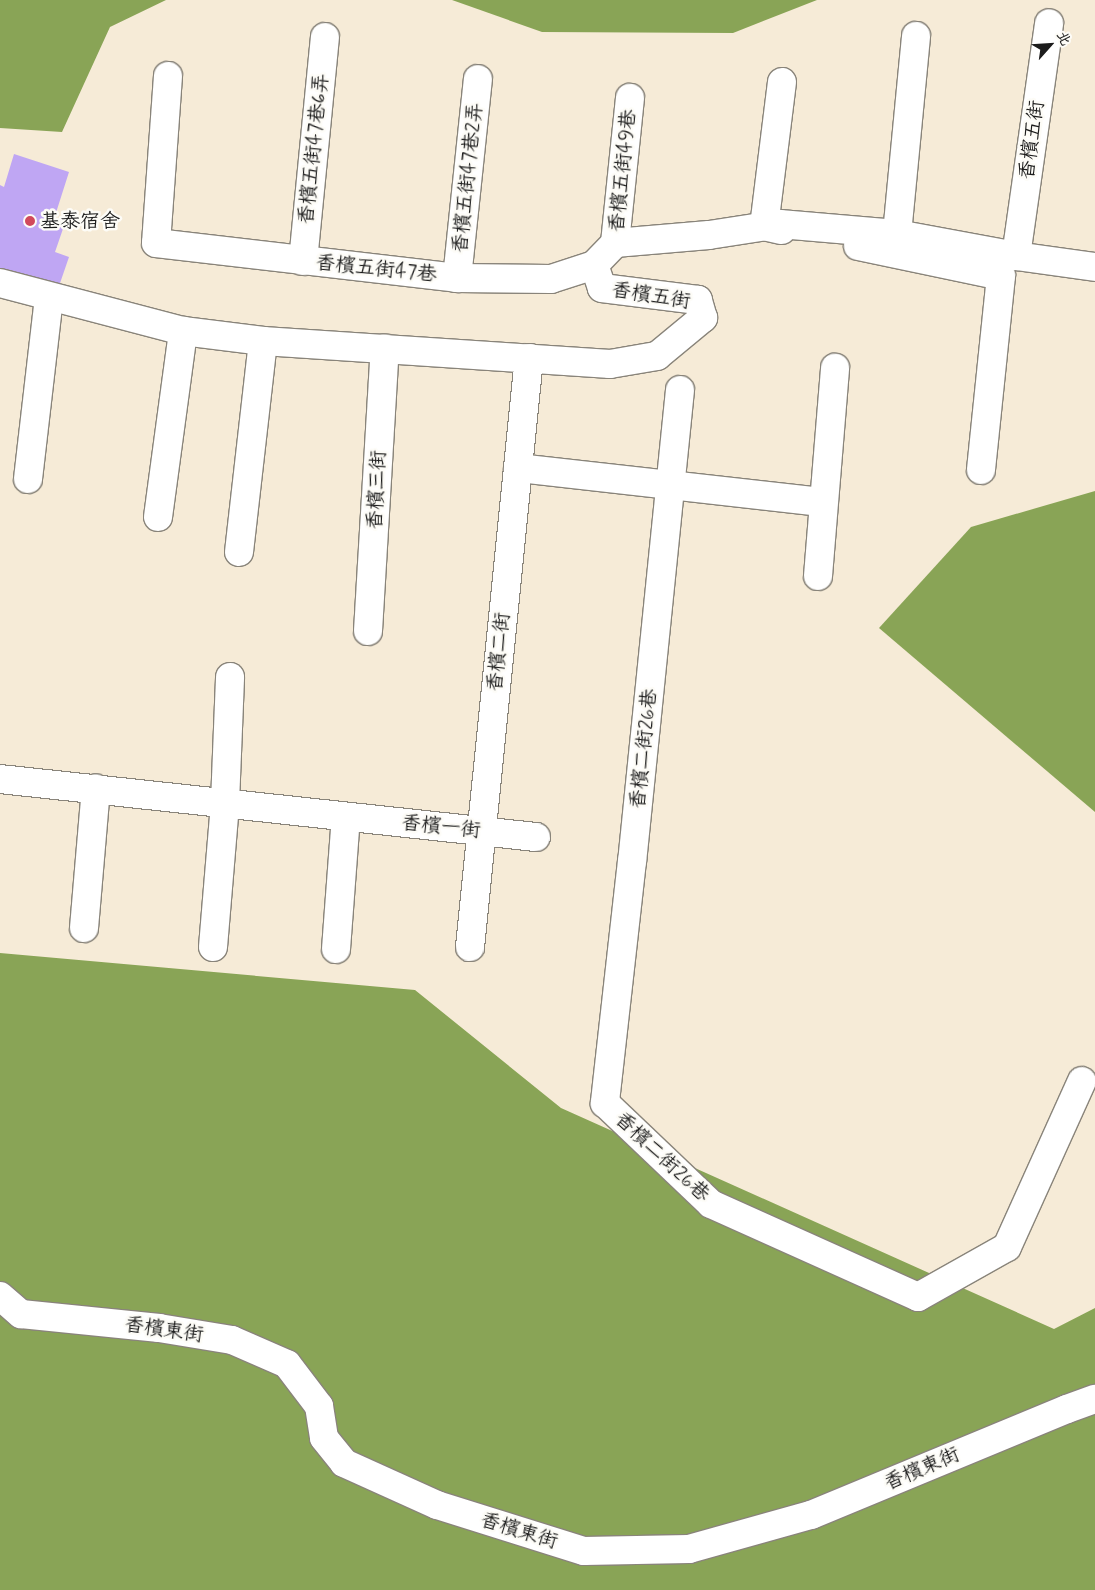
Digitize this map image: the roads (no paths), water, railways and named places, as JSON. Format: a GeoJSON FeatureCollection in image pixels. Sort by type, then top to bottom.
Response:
{"type":"FeatureCollection","features":[{"type":"Feature","properties":{"kind":"street","name":"香檳五街"},"geometry":{"type":"LineString","coordinates":[[1016,256],[1049,23]]}},
{"type":"Feature","properties":{"kind":"street"},"geometry":{"type":"LineString","coordinates":[[897,234],[916,36]]}},
{"type":"Feature","properties":{"kind":"street","name":"香檳五街47巷6弄"},"geometry":{"type":"LineString","coordinates":[[303,261],[325,37]]}},
{"type":"Feature","properties":{"kind":"street","name":"香檳五街47巷"},"geometry":{"type":"LineString","coordinates":[[168,76],[156,243],[457,278],[552,279],[594,265]]}},
{"type":"Feature","properties":{"kind":"street","name":"香檳五街47巷2弄"},"geometry":{"type":"LineString","coordinates":[[457,278],[478,79]]}},
{"type":"Feature","properties":{"kind":"street"},"geometry":{"type":"LineString","coordinates":[[764,226],[782,82]]}},
{"type":"Feature","properties":{"kind":"street","name":"香檳五街49巷"},"geometry":{"type":"LineString","coordinates":[[615,244],[630,98]]}},
{"type":"Feature","properties":{"kind":"street"},"geometry":{"type":"LineString","coordinates":[[615,244],[780,224],[897,234],[1016,256],[1095,267]]}},
{"type":"Feature","properties":{"kind":"street"},"geometry":{"type":"LineString","coordinates":[[764,226],[1001,276],[981,470]]}},
{"type":"Feature","properties":{"kind":"street","name":"香檳五街"},"geometry":{"type":"LineString","coordinates":[[529,358],[610,364],[657,356],[703,318],[698,300],[602,288],[594,265],[615,244]]}},
{"type":"Feature","properties":{"kind":"street"},"geometry":{"type":"LineString","coordinates":[[0,284],[183,331],[263,340],[529,358]]}},
{"type":"Feature","properties":{"kind":"street"},"geometry":{"type":"LineString","coordinates":[[28,479],[49,298]]}},
{"type":"Feature","properties":{"kind":"street"},"geometry":{"type":"LineString","coordinates":[[158,517],[183,331]]}},
{"type":"Feature","properties":{"kind":"street"},"geometry":{"type":"LineString","coordinates":[[239,552],[263,340]]}},
{"type":"Feature","properties":{"kind":"street","name":"香檳三街"},"geometry":{"type":"LineString","coordinates":[[368,631],[385,349]]}},
{"type":"Feature","properties":{"kind":"street","name":"香檳二街"},"geometry":{"type":"LineString","coordinates":[[470,947],[529,358]]}},
{"type":"Feature","properties":{"kind":"street"},"geometry":{"type":"LineString","coordinates":[[818,576],[835,368]]}},
{"type":"Feature","properties":{"kind":"street","name":"香檳二街26巷"},"geometry":{"type":"LineString","coordinates":[[680,390],[632,861],[605,1103],[711,1204],[918,1297],[1007,1247],[1082,1080]]}},
{"type":"Feature","properties":{"kind":"street"},"geometry":{"type":"LineString","coordinates":[[518,468],[823,502]]}},
{"type":"Feature","properties":{"kind":"street"},"geometry":{"type":"LineString","coordinates":[[213,947],[224,804],[230,677]]}},
{"type":"Feature","properties":{"kind":"street","name":"香檳一街"},"geometry":{"type":"LineString","coordinates":[[0,779],[536,837]]}},
{"type":"Feature","properties":{"kind":"street"},"geometry":{"type":"LineString","coordinates":[[84,928],[96,789]]}},
{"type":"Feature","properties":{"kind":"street"},"geometry":{"type":"LineString","coordinates":[[336,949],[346,817]]}},
{"type":"Feature","properties":{"kind":"street","name":"香檳東街"},"geometry":{"type":"LineString","coordinates":[[0,1296],[21,1314],[159,1328],[232,1340],[287,1364],[319,1406],[324,1438],[344,1463],[436,1506],[584,1551],[689,1549],[811,1515],[1095,1399]]}},
{"type":"Feature","properties":{"kind":"place","name":"基泰宿舍"},"geometry":{"type":"Point","coordinates":[30,221]}}]}
